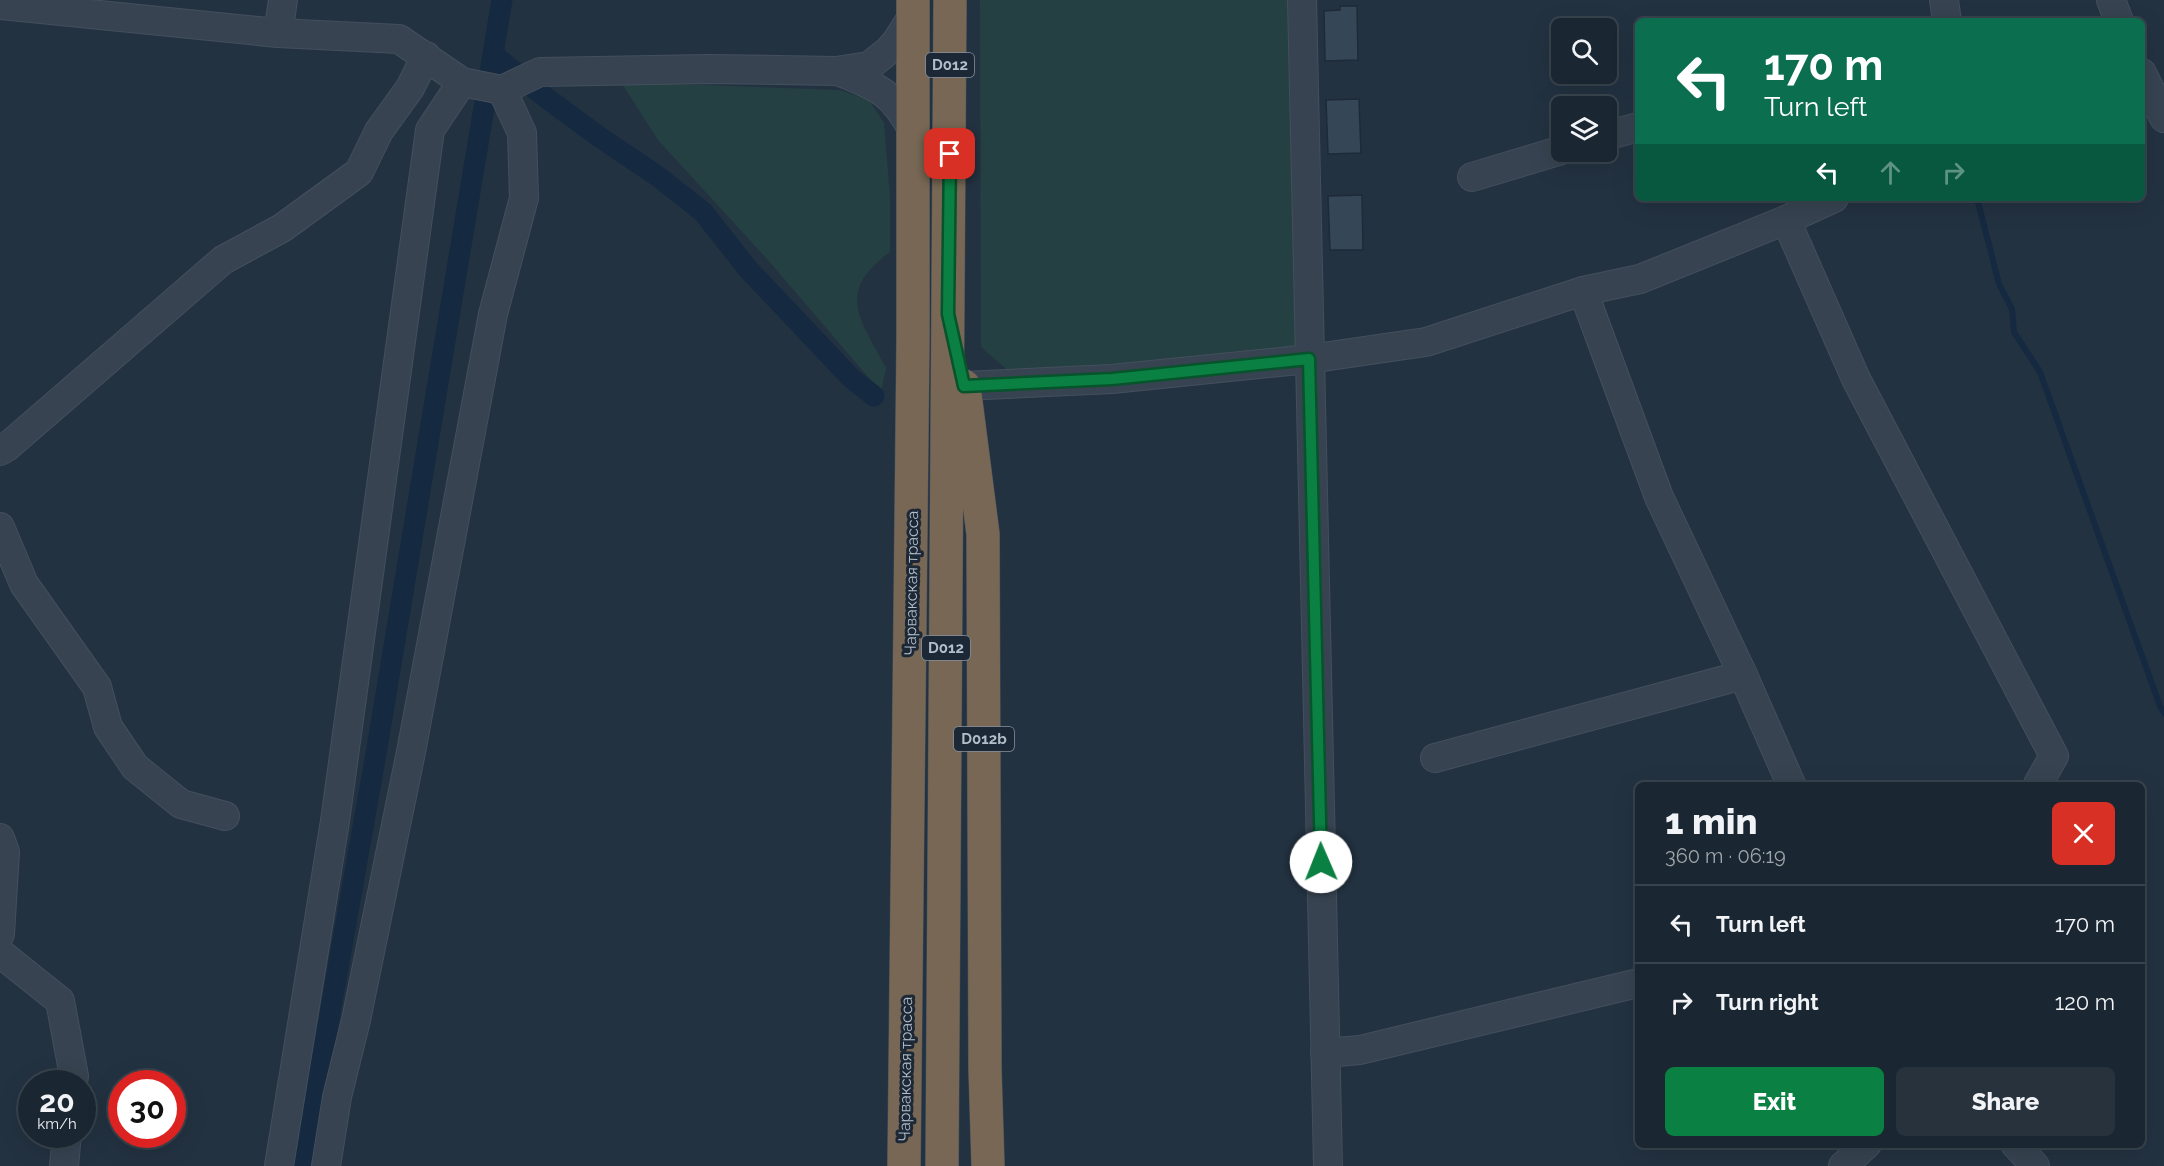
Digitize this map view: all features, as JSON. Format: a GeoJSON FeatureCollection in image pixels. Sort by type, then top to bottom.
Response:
{"type":"FeatureCollection","features":[{"type":"Feature","properties":{"kind":"highway","name":"D012"},"geometry":{"type":"LineString","coordinates":[[942,1166],[950,0]]}},
{"type":"Feature","properties":{"kind":"highway","name":"Чарвакская трасса"},"geometry":{"type":"LineString","coordinates":[[904,1166],[914,339],[913,3]]}},
{"type":"Feature","properties":{"kind":"highway","name":"D012b"},"geometry":{"type":"LineString","coordinates":[[948,314],[964,386],[984,534],[985,1069],[988,1166]]}},
{"type":"Feature","properties":{"kind":"street"},"geometry":{"type":"LineString","coordinates":[[278,33],[283,0]]}},
{"type":"Feature","properties":{"kind":"street"},"geometry":{"type":"LineString","coordinates":[[1302,0],[1328,1166]]}},
{"type":"Feature","properties":{"kind":"street"},"geometry":{"type":"LineString","coordinates":[[1944,0],[1947,18]]}},
{"type":"Feature","properties":{"kind":"street"},"geometry":{"type":"LineString","coordinates":[[2111,0],[2118,18]]}},
{"type":"Feature","properties":{"kind":"street"},"geometry":{"type":"LineString","coordinates":[[0,5],[278,33],[399,39],[462,82],[502,90],[540,72],[709,69],[836,71],[869,66],[888,51],[910,20],[913,3]]}},
{"type":"Feature","properties":{"kind":"street"},"geometry":{"type":"LineString","coordinates":[[0,451],[223,260],[282,228],[359,172],[379,131],[410,88],[426,56]]}},
{"type":"Feature","properties":{"kind":"street"},"geometry":{"type":"LineString","coordinates":[[836,71],[874,85],[890,97],[902,111],[913,131]]}},
{"type":"Feature","properties":{"kind":"street"},"geometry":{"type":"LineString","coordinates":[[2145,79],[2164,118]]}},
{"type":"Feature","properties":{"kind":"street"},"geometry":{"type":"LineString","coordinates":[[279,1166],[335,821],[430,130],[462,82]]}},
{"type":"Feature","properties":{"kind":"street"},"geometry":{"type":"LineString","coordinates":[[326,1166],[337,1097],[356,1020],[409,764],[493,314],[524,198],[522,133],[502,90]]}},
{"type":"Feature","properties":{"kind":"street"},"geometry":{"type":"LineString","coordinates":[[1617,133],[1635,128]]}},
{"type":"Feature","properties":{"kind":"street"},"geometry":{"type":"LineString","coordinates":[[1472,177],[1551,153]]}},
{"type":"Feature","properties":{"kind":"street"},"geometry":{"type":"LineString","coordinates":[[964,386],[1112,379],[1309,359],[1426,342],[1583,291],[1640,279],[1827,201]]}},
{"type":"Feature","properties":{"kind":"street"},"geometry":{"type":"LineString","coordinates":[[1786,220],[1856,379],[2054,756],[2039,782]]}},
{"type":"Feature","properties":{"kind":"street"},"geometry":{"type":"LineString","coordinates":[[1583,291],[1659,497],[1743,675],[1790,782]]}},
{"type":"Feature","properties":{"kind":"street"},"geometry":{"type":"LineString","coordinates":[[0,527],[24,584],[97,687],[108,726],[135,768],[181,804],[225,816]]}},
{"type":"Feature","properties":{"kind":"street"},"geometry":{"type":"LineString","coordinates":[[1435,758],[1743,675]]}},
{"type":"Feature","properties":{"kind":"street"},"geometry":{"type":"LineString","coordinates":[[0,838],[5,852],[0,934]]}},
{"type":"Feature","properties":{"kind":"street"},"geometry":{"type":"LineString","coordinates":[[0,953],[60,1002],[73,1070]]}},
{"type":"Feature","properties":{"kind":"street"},"geometry":{"type":"LineString","coordinates":[[1325,1053],[1360,1050],[1635,984]]}},
{"type":"Feature","properties":{"kind":"street"},"geometry":{"type":"LineString","coordinates":[[64,1166],[66,1148]]}},
{"type":"Feature","properties":{"kind":"street"},"geometry":{"type":"LineString","coordinates":[[1843,1166],[1863,1148]]}},
{"type":"Feature","properties":{"kind":"street"},"geometry":{"type":"LineString","coordinates":[[2019,1148],[2035,1166]]}},
{"type":"Feature","properties":{"kind":"green space"},"geometry":{"type":"Polygon","coordinates":[[[980,0],[1290,0],[1299,348],[1013,375],[981,347],[980,0]]]}},
{"type":"Feature","properties":{"kind":"green space"},"geometry":{"type":"Polygon","coordinates":[[[621,82],[840,90],[869,100],[884,123],[890,197],[890,252],[873,266],[863,280],[858,293],[858,307],[861,320],[886,368],[881,392],[768,260],[658,140],[621,82]]]}},
{"type":"Feature","properties":{"kind":"building"},"geometry":{"type":"Polygon","coordinates":[[[1340,6],[1357,6],[1358,60],[1325,61],[1324,11],[1340,10],[1340,6]]]}},
{"type":"Feature","properties":{"kind":"building"},"geometry":{"type":"Polygon","coordinates":[[[1359,99],[1361,153],[1328,154],[1326,100],[1359,99]]]}},
{"type":"Feature","properties":{"kind":"building"},"geometry":{"type":"Polygon","coordinates":[[[1362,195],[1363,250],[1330,250],[1328,196],[1362,195]]]}},
{"type":"Feature","properties":{"kind":"waterway"},"geometry":{"type":"LineString","coordinates":[[303,1166],[377,748],[502,0]]}},
{"type":"Feature","properties":{"kind":"waterway"},"geometry":{"type":"LineString","coordinates":[[493,54],[541,94],[656,175],[703,212],[748,269],[851,378],[874,396]]}},
{"type":"Feature","properties":{"kind":"waterway"},"geometry":{"type":"LineString","coordinates":[[1978,201],[1999,284],[2012,309],[2014,332],[2040,372],[2164,713]]}},
{"type":"Feature","properties":{"kind":"route"},"geometry":{"type":"LineString","coordinates":[[950,154],[948,314],[964,386],[988,383],[1112,379],[1309,359],[1321,862]]}}]}
